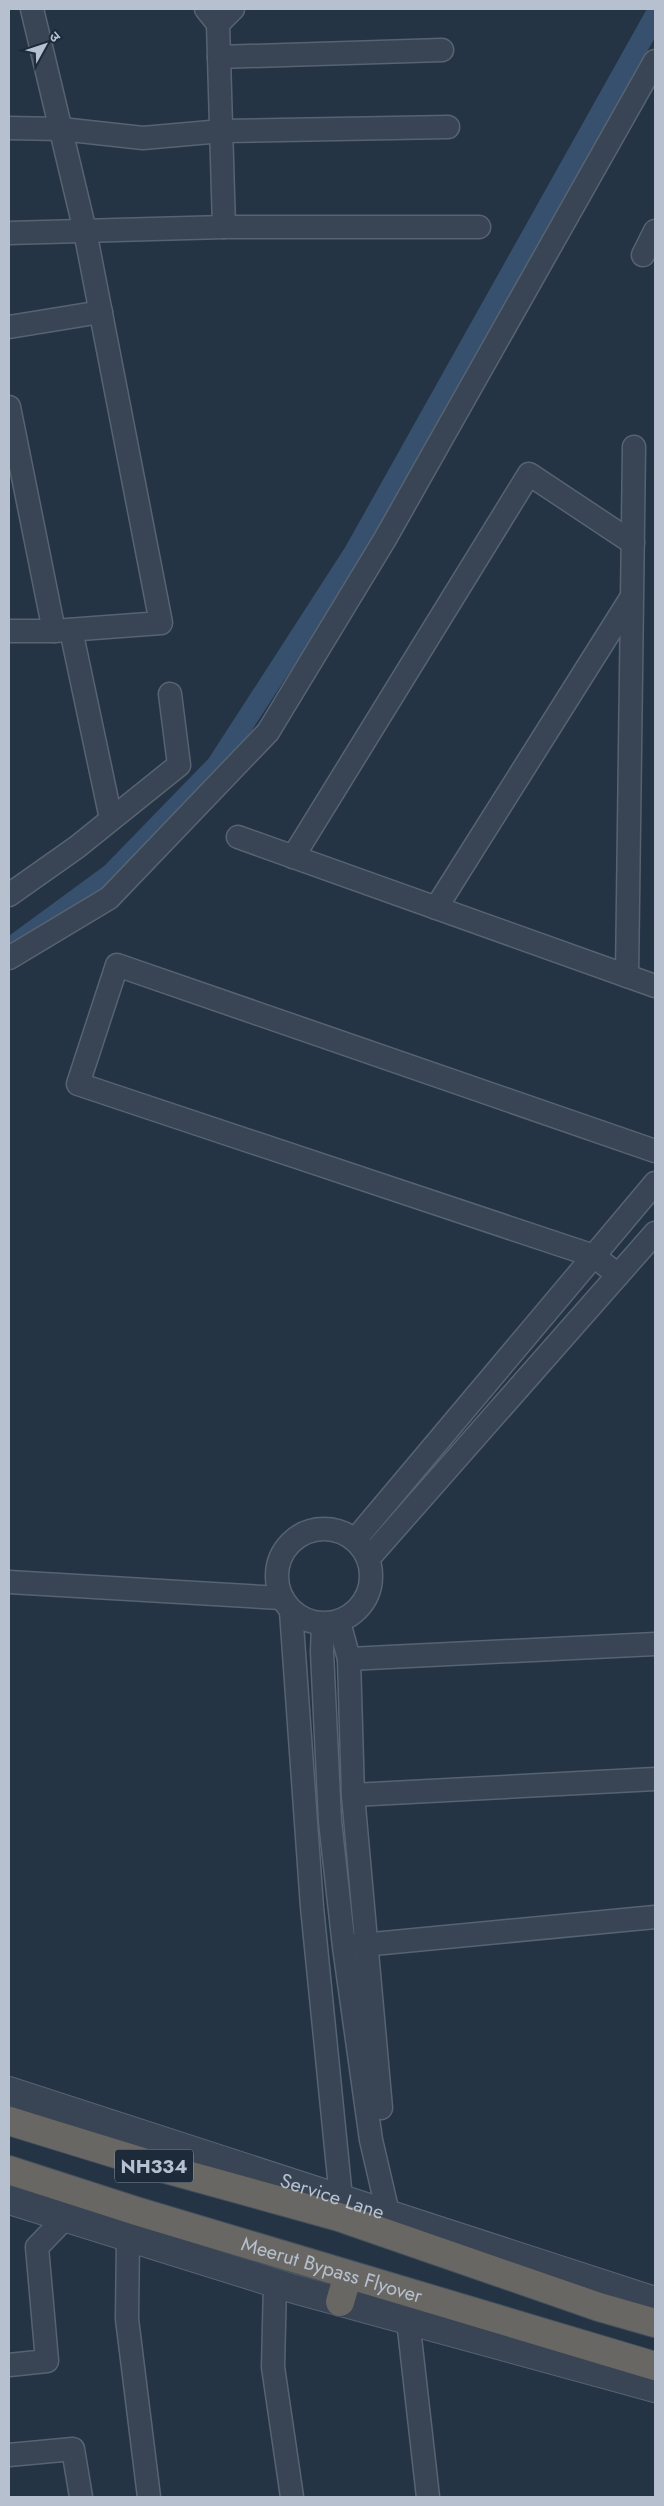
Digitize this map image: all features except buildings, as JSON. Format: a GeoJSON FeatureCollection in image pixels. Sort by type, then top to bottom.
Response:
{"type":"FeatureCollection","features":[{"type":"Feature","properties":{"kind":"highway","name":"NH334"},"geometry":{"type":"LineString","coordinates":[[9,2121],[162,2168],[340,2208],[386,2223],[620,2313],[655,2323]]}},
{"type":"Feature","properties":{"kind":"highway","name":"Meerut Bypass Flyover"},"geometry":{"type":"LineString","coordinates":[[9,2170],[136,2211],[655,2366]]}},
{"type":"Feature","properties":{"kind":"highway"},"geometry":{"type":"LineString","coordinates":[[340,2302],[348,2274]]}},
{"type":"Feature","properties":{"kind":"street"},"geometry":{"type":"LineString","coordinates":[[9,631],[62,631],[161,623],[85,231],[32,9]]}},
{"type":"Feature","properties":{"kind":"street"},"geometry":{"type":"LineString","coordinates":[[219,14],[224,227]]}},
{"type":"Feature","properties":{"kind":"street"},"geometry":{"type":"LineString","coordinates":[[219,57],[442,50]]}},
{"type":"Feature","properties":{"kind":"street"},"geometry":{"type":"LineString","coordinates":[[9,958],[109,898],[268,732],[390,530],[655,61]]}},
{"type":"Feature","properties":{"kind":"street"},"geometry":{"type":"LineString","coordinates":[[9,128],[61,129],[143,138],[222,131],[448,128]]}},
{"type":"Feature","properties":{"kind":"street"},"geometry":{"type":"LineString","coordinates":[[9,233],[224,227],[479,227]]}},
{"type":"Feature","properties":{"kind":"street"},"geometry":{"type":"LineString","coordinates":[[643,255],[655,231]]}},
{"type":"Feature","properties":{"kind":"street"},"geometry":{"type":"LineString","coordinates":[[9,327],[101,312]]}},
{"type":"Feature","properties":{"kind":"street"},"geometry":{"type":"LineString","coordinates":[[9,407],[62,631],[111,819]]}},
{"type":"Feature","properties":{"kind":"street"},"geometry":{"type":"LineString","coordinates":[[627,976],[634,447]]}},
{"type":"Feature","properties":{"kind":"street"},"geometry":{"type":"LineString","coordinates":[[293,857],[530,474],[633,542]]}},
{"type":"Feature","properties":{"kind":"street"},"geometry":{"type":"LineString","coordinates":[[436,908],[632,597]]}},
{"type":"Feature","properties":{"kind":"street"},"geometry":{"type":"LineString","coordinates":[[9,895],[111,819],[179,765],[170,694]]}},
{"type":"Feature","properties":{"kind":"street"},"geometry":{"type":"LineString","coordinates":[[238,837],[655,986]]}},
{"type":"Feature","properties":{"kind":"street"},"geometry":{"type":"LineString","coordinates":[[618,1275],[594,1256],[78,1084],[117,965],[655,1151]]}},
{"type":"Feature","properties":{"kind":"street"},"geometry":{"type":"LineString","coordinates":[[355,1540],[655,1183]]}},
{"type":"Feature","properties":{"kind":"street"},"geometry":{"type":"LineString","coordinates":[[368,1558],[655,1233]]}},
{"type":"Feature","properties":{"kind":"street"},"geometry":{"type":"LineString","coordinates":[[535,1325],[556,1345]]}},
{"type":"Feature","properties":{"kind":"street"},"geometry":{"type":"LineString","coordinates":[[462,1412],[482,1429]]}},
{"type":"Feature","properties":{"kind":"street"},"geometry":{"type":"LineString","coordinates":[[9,1582],[286,1604],[300,1618],[331,1623],[352,1615],[364,1604],[370,1589],[372,1574],[368,1558],[355,1540],[336,1530],[322,1528],[309,1531],[294,1539],[283,1551],[277,1566],[277,1582],[286,1604],[340,2208]]}},
{"type":"Feature","properties":{"kind":"street"},"geometry":{"type":"LineString","coordinates":[[331,1623],[349,1659],[354,1795],[382,2118],[378,2132],[371,2140]]}},
{"type":"Feature","properties":{"kind":"street"},"geometry":{"type":"LineString","coordinates":[[331,1623],[322,1652],[330,1821],[344,1946],[371,2140],[386,2223]]}},
{"type":"Feature","properties":{"kind":"street"},"geometry":{"type":"LineString","coordinates":[[349,1659],[655,1644]]}},
{"type":"Feature","properties":{"kind":"street"},"geometry":{"type":"LineString","coordinates":[[354,1795],[655,1779]]}},
{"type":"Feature","properties":{"kind":"street"},"geometry":{"type":"LineString","coordinates":[[306,1822],[330,1821]]}},
{"type":"Feature","properties":{"kind":"street"},"geometry":{"type":"LineString","coordinates":[[312,1907],[340,1904]]}},
{"type":"Feature","properties":{"kind":"street"},"geometry":{"type":"LineString","coordinates":[[344,1946],[655,1916]]}},
{"type":"Feature","properties":{"kind":"street","name":"Service Lane"},"geometry":{"type":"LineString","coordinates":[[9,2091],[340,2208]]}},
{"type":"Feature","properties":{"kind":"street"},"geometry":{"type":"LineString","coordinates":[[9,2200],[340,2302],[655,2388]]}},
{"type":"Feature","properties":{"kind":"street"},"geometry":{"type":"LineString","coordinates":[[9,2365],[47,2361],[37,2247],[66,2217]]}},
{"type":"Feature","properties":{"kind":"street","name":"Service Lane"},"geometry":{"type":"LineString","coordinates":[[386,2223],[655,2301]]}},
{"type":"Feature","properties":{"kind":"street"},"geometry":{"type":"LineString","coordinates":[[128,2237],[127,2319],[149,2497]]}},
{"type":"Feature","properties":{"kind":"street"},"geometry":{"type":"LineString","coordinates":[[276,2283],[273,2367],[292,2497]]}},
{"type":"Feature","properties":{"kind":"street"},"geometry":{"type":"LineString","coordinates":[[408,2320],[428,2497]]}},
{"type":"Feature","properties":{"kind":"street"},"geometry":{"type":"LineString","coordinates":[[9,2455],[73,2449],[81,2497]]}},
{"type":"Feature","properties":{"kind":"waterway"},"geometry":{"type":"LineString","coordinates":[[17,943],[111,874],[217,765],[354,553],[655,16]]}}]}
